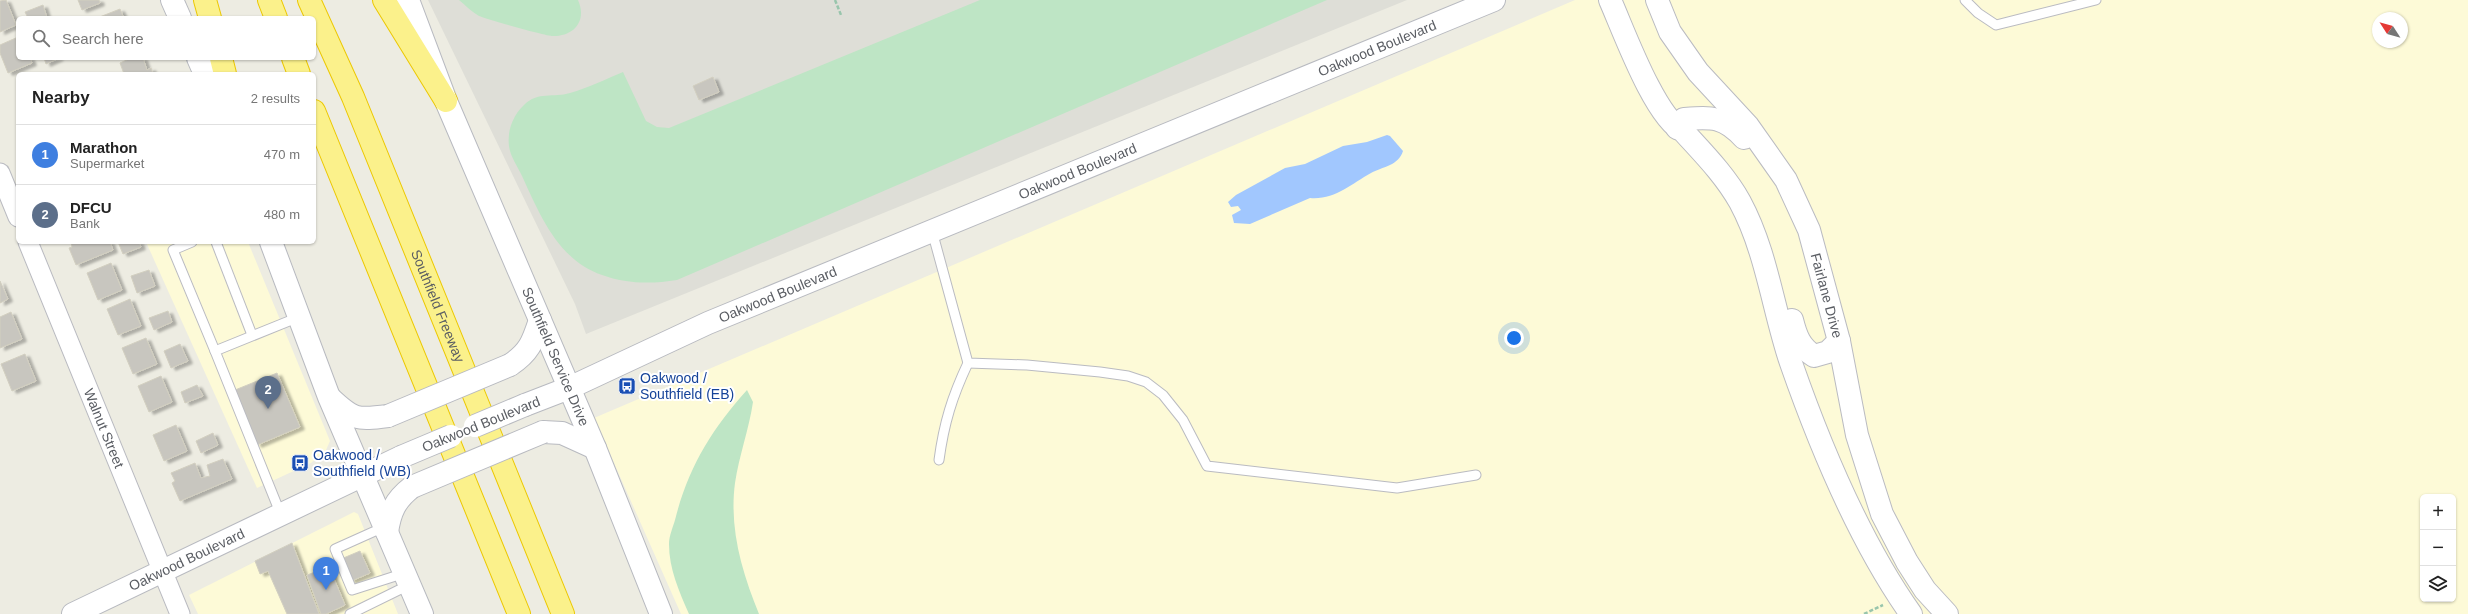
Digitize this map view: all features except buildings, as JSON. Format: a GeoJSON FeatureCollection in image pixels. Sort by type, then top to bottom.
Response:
{"type":"FeatureCollection","features":[{"type":"Feature","properties":{"kind":"highway"},"geometry":{"type":"LineString","coordinates":[[205,0],[209,16]]}},
{"type":"Feature","properties":{"kind":"highway"},"geometry":{"type":"LineString","coordinates":[[269,0],[275,16]]}},
{"type":"Feature","properties":{"kind":"highway","name":"Southfield Freeway"},"geometry":{"type":"LineString","coordinates":[[309,0],[353,97],[563,614]]}},
{"type":"Feature","properties":{"kind":"highway"},"geometry":{"type":"LineString","coordinates":[[384,0],[446,101]]}},
{"type":"Feature","properties":{"kind":"highway"},"geometry":{"type":"LineString","coordinates":[[222,60],[224,72]]}},
{"type":"Feature","properties":{"kind":"highway"},"geometry":{"type":"LineString","coordinates":[[294,60],[298,72]]}},
{"type":"Feature","properties":{"kind":"highway"},"geometry":{"type":"LineString","coordinates":[[316,116],[519,614]]}},
{"type":"Feature","properties":{"kind":"main road"},"geometry":{"type":"LineString","coordinates":[[172,0],[179,16]]}},
{"type":"Feature","properties":{"kind":"main road","name":"Southfield Service Drive"},"geometry":{"type":"LineString","coordinates":[[408,0],[446,101],[595,448],[661,614]]}},
{"type":"Feature","properties":{"kind":"main road","name":"Oakwood Boulevard"},"geometry":{"type":"LineString","coordinates":[[73,614],[401,457],[569,388],[708,323],[1494,0]]}},
{"type":"Feature","properties":{"kind":"main road"},"geometry":{"type":"LineString","coordinates":[[1610,0],[1639,71],[1676,128],[1683,131],[1720,172],[1740,202],[1757,242],[1791,363],[1818,432],[1847,501],[1874,554],[1911,614]]}},
{"type":"Feature","properties":{"kind":"main road","name":"Fairlane Drive"},"geometry":{"type":"LineString","coordinates":[[1657,0],[1670,32],[1698,72],[1748,126],[1786,180],[1809,230],[1839,341],[1857,435],[1882,514],[1907,562],[1925,590],[1947,614]]}},
{"type":"Feature","properties":{"kind":"main road"},"geometry":{"type":"LineString","coordinates":[[199,60],[204,72]]}},
{"type":"Feature","properties":{"kind":"main road"},"geometry":{"type":"LineString","coordinates":[[1676,128],[1684,119],[1710,118],[1723,120],[1734,127],[1762,162],[1786,201],[1809,230]]}},
{"type":"Feature","properties":{"kind":"main road"},"geometry":{"type":"LineString","coordinates":[[1757,242],[1777,265],[1796,335],[1804,349],[1814,356],[1828,352],[1839,341]]}},
{"type":"Feature","properties":{"kind":"main road"},"geometry":{"type":"LineString","coordinates":[[272,244],[329,398],[422,614]]}},
{"type":"Feature","properties":{"kind":"main road"},"geometry":{"type":"LineString","coordinates":[[329,398],[344,411],[361,420],[388,416],[510,365],[524,355],[534,340],[540,320]]}},
{"type":"Feature","properties":{"kind":"main road"},"geometry":{"type":"LineString","coordinates":[[385,530],[390,512],[399,497],[412,487],[543,432],[562,433],[595,448]]}},
{"type":"Feature","properties":{"kind":"street"},"geometry":{"type":"LineString","coordinates":[[0,173],[16,212]]}},
{"type":"Feature","properties":{"kind":"street","name":"Walnut Street"},"geometry":{"type":"LineString","coordinates":[[29,244],[180,614]]}},
{"type":"Feature","properties":{"kind":"lane"},"geometry":{"type":"LineString","coordinates":[[1965,0],[1978,13],[1996,26],[2096,0]]}},
{"type":"Feature","properties":{"kind":"lane"},"geometry":{"type":"LineString","coordinates":[[932,231],[968,363],[952,398],[943,427],[939,460]]}},
{"type":"Feature","properties":{"kind":"lane"},"geometry":{"type":"LineString","coordinates":[[187,244],[172,250],[215,351],[281,515]]}},
{"type":"Feature","properties":{"kind":"lane"},"geometry":{"type":"LineString","coordinates":[[217,244],[252,335]]}},
{"type":"Feature","properties":{"kind":"lane"},"geometry":{"type":"LineString","coordinates":[[215,351],[299,317]]}},
{"type":"Feature","properties":{"kind":"lane"},"geometry":{"type":"LineString","coordinates":[[968,363],[1100,372],[1128,376],[1146,382],[1162,395],[1183,420],[1207,466],[1397,488],[1476,475]]}},
{"type":"Feature","properties":{"kind":"lane"},"geometry":{"type":"LineString","coordinates":[[385,530],[335,549],[352,590],[407,579]]}},
{"type":"Feature","properties":{"kind":"lane"},"geometry":{"type":"LineString","coordinates":[[350,614],[407,579]]}},
{"type":"Feature","properties":{"kind":"path"},"geometry":{"type":"LineString","coordinates":[[834,0],[841,16]]}},
{"type":"Feature","properties":{"kind":"path"},"geometry":{"type":"LineString","coordinates":[[1882,597],[1889,609]]}},
{"type":"Feature","properties":{"kind":"path"},"geometry":{"type":"LineString","coordinates":[[1864,614],[1885,604]]}},
{"type":"Feature","properties":{"kind":"shaded area"},"geometry":{"type":"Polygon","coordinates":[[[428,0],[1407,0],[586,334],[575,304],[428,0]]]}},
{"type":"Feature","properties":{"kind":"shaded area"},"geometry":{"type":"Polygon","coordinates":[[[1575,0],[2468,0],[2468,614],[681,614],[594,418],[1575,0]]]}},
{"type":"Feature","properties":{"kind":"shaded area"},"geometry":{"type":"Polygon","coordinates":[[[147,244],[249,244],[330,441],[326,450],[311,463],[257,488],[147,244]]]}},
{"type":"Feature","properties":{"kind":"shaded area"},"geometry":{"type":"Polygon","coordinates":[[[354,512],[358,514],[398,614],[198,614],[189,595],[354,512]]]}},
{"type":"Feature","properties":{"kind":"green space"},"geometry":{"type":"Polygon","coordinates":[[[459,0],[578,0],[581,14],[577,26],[573,30],[561,35],[553,36],[479,16],[459,0]]]}},
{"type":"Feature","properties":{"kind":"green space"},"geometry":{"type":"Polygon","coordinates":[[[980,0],[1327,0],[677,280],[649,283],[620,280],[602,275],[573,259],[552,234],[544,221],[511,154],[509,135],[514,118],[524,105],[540,96],[570,93],[623,72],[646,121],[657,127],[669,128],[980,0]]]}},
{"type":"Feature","properties":{"kind":"green space"},"geometry":{"type":"Polygon","coordinates":[[[747,390],[753,402],[735,483],[734,517],[735,534],[742,566],[759,614],[689,614],[678,588],[673,571],[669,553],[670,535],[680,501],[702,450],[722,420],[747,390]]]}},
{"type":"Feature","properties":{"kind":"water"},"geometry":{"type":"Polygon","coordinates":[[[1387,135],[1390,136],[1403,151],[1398,160],[1394,163],[1371,173],[1335,194],[1319,198],[1310,198],[1250,224],[1234,223],[1232,215],[1241,210],[1238,206],[1231,207],[1228,202],[1236,195],[1285,168],[1305,164],[1343,146],[1367,142],[1387,135]]]}},
{"type":"Feature","properties":{"kind":"place","name":"Oakwood / Southfield (EB)"},"geometry":{"type":"Point","coordinates":[627,386]}},
{"type":"Feature","properties":{"kind":"place","name":"DFCU"},"geometry":{"type":"Point","coordinates":[268,409]}},
{"type":"Feature","properties":{"kind":"place","name":"Oakwood / Southfield (WB)"},"geometry":{"type":"Point","coordinates":[300,463]}},
{"type":"Feature","properties":{"kind":"place","name":"Marathon"},"geometry":{"type":"Point","coordinates":[326,590]}}]}
